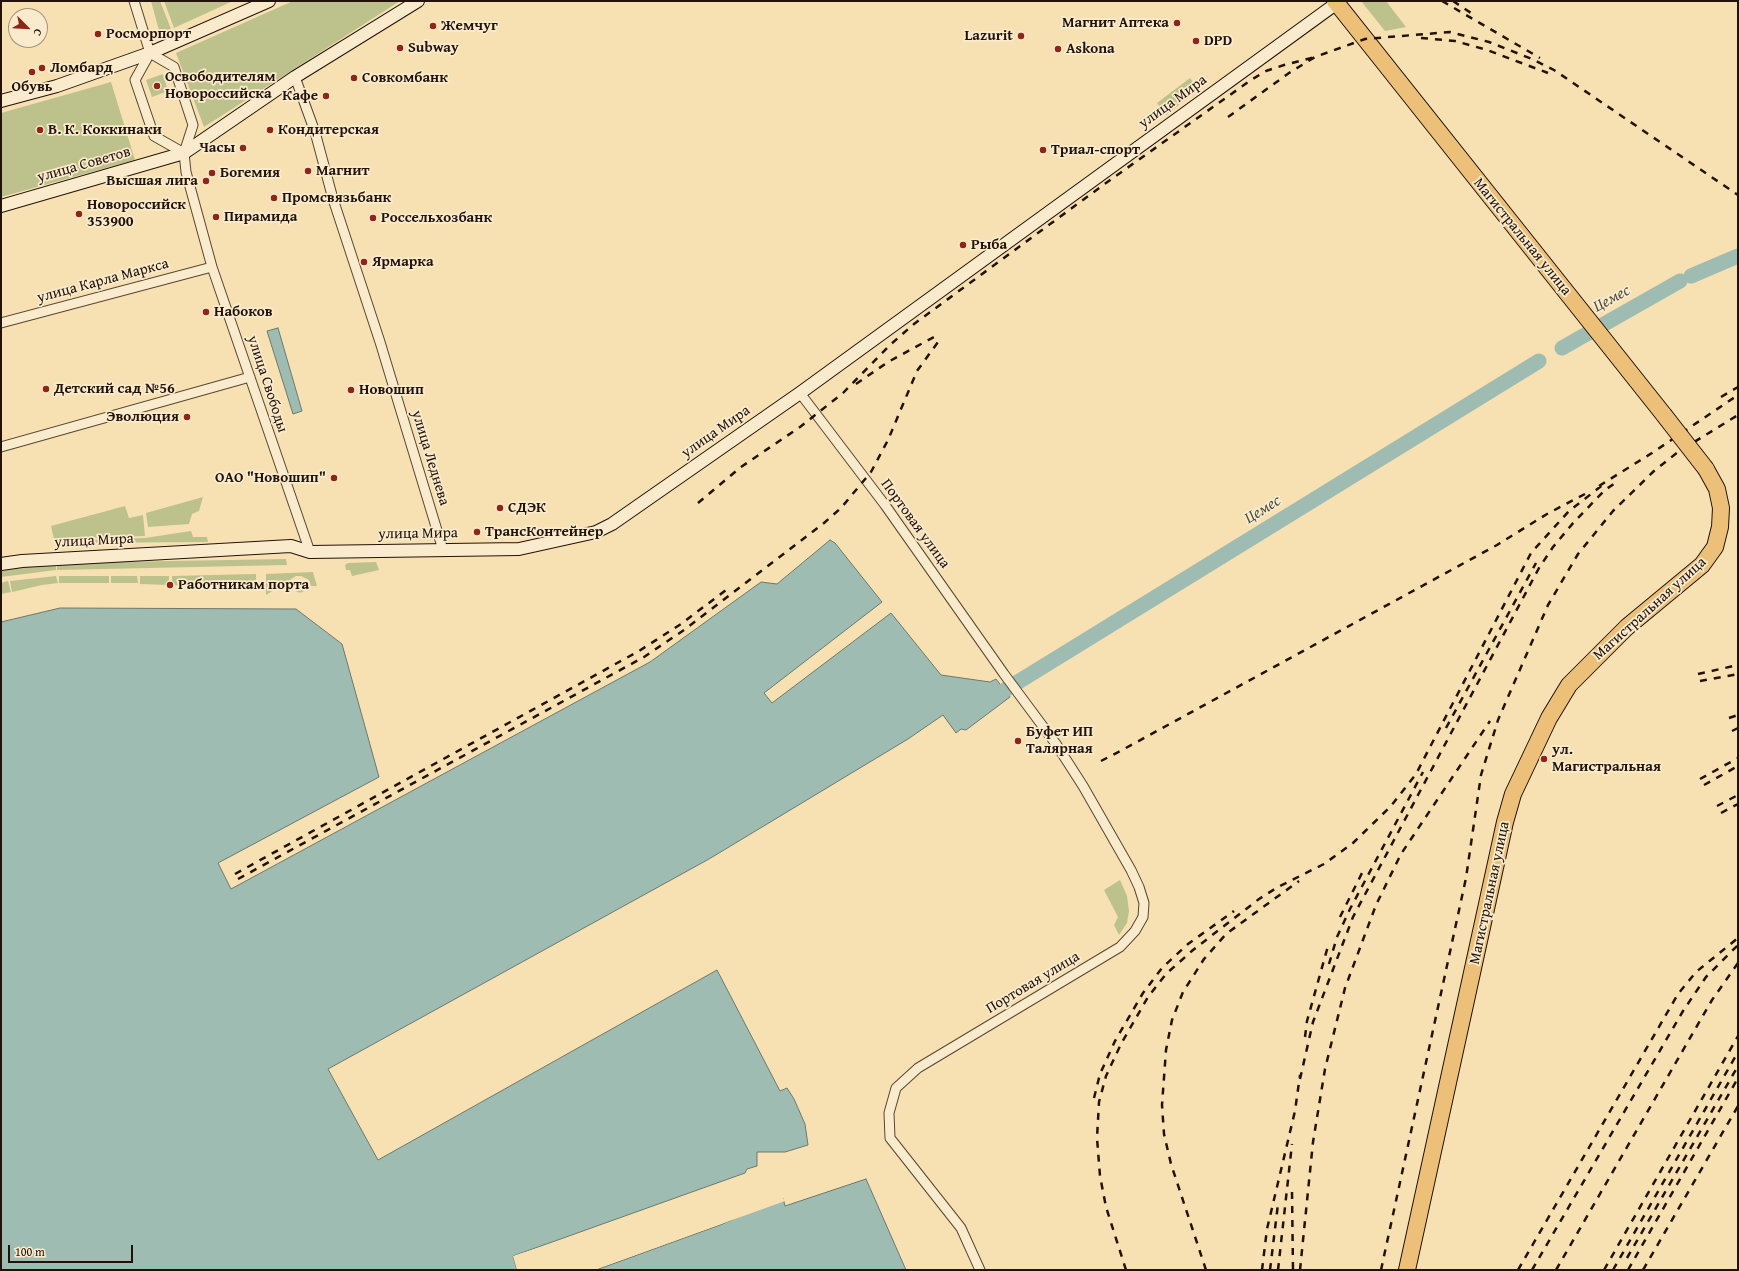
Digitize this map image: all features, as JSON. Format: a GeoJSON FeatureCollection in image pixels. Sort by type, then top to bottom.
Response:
{"type":"FeatureCollection","features":[{"type":"Feature","properties":{"kind":"highway","name":"Магистральная улица"},"geometry":{"type":"LineString","coordinates":[[1336,2],[1706,469],[1717,489],[1721,508],[1720,527],[1715,547],[1702,566],[1627,627],[1569,685],[1548,718],[1513,794],[1407,1270]]}},
{"type":"Feature","properties":{"kind":"street"},"geometry":{"type":"LineString","coordinates":[[134,1],[150,53],[135,80],[154,136],[184,153]]}},
{"type":"Feature","properties":{"kind":"street"},"geometry":{"type":"LineString","coordinates":[[1,101],[58,86],[150,53],[269,1]]}},
{"type":"Feature","properties":{"kind":"street","name":"улица Советов"},"geometry":{"type":"LineString","coordinates":[[1,206],[184,153],[295,77],[418,1]]}},
{"type":"Feature","properties":{"kind":"street","name":"улица Мира"},"geometry":{"type":"LineString","coordinates":[[1,564],[22,561],[291,546],[310,552],[519,549],[596,532],[612,524],[800,394],[1336,2]]}},
{"type":"Feature","properties":{"kind":"street","name":"улица Свободы"},"geometry":{"type":"LineString","coordinates":[[150,53],[174,67],[184,95],[193,125],[184,153],[186,172],[212,267],[310,552]]}},
{"type":"Feature","properties":{"kind":"street","name":"улица Леднева"},"geometry":{"type":"LineString","coordinates":[[295,77],[315,132],[333,199],[380,342],[443,550]]}},
{"type":"Feature","properties":{"kind":"street","name":"улица Карла Маркса"},"geometry":{"type":"LineString","coordinates":[[1,323],[212,267]]}},
{"type":"Feature","properties":{"kind":"street"},"geometry":{"type":"LineString","coordinates":[[1,447],[250,377]]}},
{"type":"Feature","properties":{"kind":"street","name":"Портовая улица"},"geometry":{"type":"LineString","coordinates":[[800,394],[930,567],[1004,674],[1056,744],[1083,786],[1139,887],[1144,903],[1143,917],[1135,931],[1120,947],[918,1068],[896,1088],[889,1112],[890,1138],[961,1228],[980,1270]]}},
{"type":"Feature","properties":{"kind":"green space"},"geometry":{"type":"Polygon","coordinates":[[[151,1],[160,1],[171,29],[160,34],[151,1]]]}},
{"type":"Feature","properties":{"kind":"green space"},"geometry":{"type":"Polygon","coordinates":[[[164,1],[233,1],[174,28],[164,1]]]}},
{"type":"Feature","properties":{"kind":"green space"},"geometry":{"type":"Polygon","coordinates":[[[293,1],[400,1],[204,127],[176,53],[293,1]]]}},
{"type":"Feature","properties":{"kind":"green space"},"geometry":{"type":"Polygon","coordinates":[[[1361,1],[1386,1],[1406,27],[1385,31],[1361,1]]]}},
{"type":"Feature","properties":{"kind":"green space"},"geometry":{"type":"Polygon","coordinates":[[[163,74],[168,91],[152,97],[146,80],[163,74]]]}},
{"type":"Feature","properties":{"kind":"green space"},"geometry":{"type":"Polygon","coordinates":[[[1190,78],[1198,90],[1166,115],[1157,103],[1190,78]]]}},
{"type":"Feature","properties":{"kind":"green space"},"geometry":{"type":"Polygon","coordinates":[[[111,82],[135,160],[1,197],[1,113],[111,82]]]}},
{"type":"Feature","properties":{"kind":"green space"},"geometry":{"type":"Polygon","coordinates":[[[203,497],[199,511],[192,514],[189,524],[148,527],[146,513],[203,497]]]}},
{"type":"Feature","properties":{"kind":"green space"},"geometry":{"type":"Polygon","coordinates":[[[125,506],[129,518],[143,515],[145,536],[54,539],[51,526],[125,506]]]}},
{"type":"Feature","properties":{"kind":"green space"},"geometry":{"type":"Polygon","coordinates":[[[191,531],[193,537],[207,537],[208,542],[56,543],[55,541],[145,538],[191,531]]]}},
{"type":"Feature","properties":{"kind":"green space"},"geometry":{"type":"Polygon","coordinates":[[[286,559],[287,565],[57,570],[57,563],[286,559]]]}},
{"type":"Feature","properties":{"kind":"green space"},"geometry":{"type":"Polygon","coordinates":[[[376,562],[379,570],[352,576],[350,570],[346,570],[345,565],[348,563],[376,562]]]}},
{"type":"Feature","properties":{"kind":"green space"},"geometry":{"type":"Polygon","coordinates":[[[56,564],[56,570],[1,577],[1,568],[56,564]]]}},
{"type":"Feature","properties":{"kind":"green space"},"geometry":{"type":"Polygon","coordinates":[[[313,572],[317,586],[311,586],[309,580],[301,576],[296,576],[266,595],[266,574],[313,572]]]}},
{"type":"Feature","properties":{"kind":"green space"},"geometry":{"type":"Polygon","coordinates":[[[256,574],[256,587],[172,585],[172,576],[256,574]]]}},
{"type":"Feature","properties":{"kind":"green space"},"geometry":{"type":"Polygon","coordinates":[[[56,576],[58,583],[12,592],[10,581],[56,576]]]}},
{"type":"Feature","properties":{"kind":"green space"},"geometry":{"type":"Polygon","coordinates":[[[59,576],[109,576],[109,583],[59,583],[59,576]]]}},
{"type":"Feature","properties":{"kind":"green space"},"geometry":{"type":"Polygon","coordinates":[[[111,576],[137,576],[138,583],[111,583],[111,576]]]}},
{"type":"Feature","properties":{"kind":"green space"},"geometry":{"type":"Polygon","coordinates":[[[140,576],[169,576],[169,585],[140,584],[140,576]]]}},
{"type":"Feature","properties":{"kind":"green space"},"geometry":{"type":"Polygon","coordinates":[[[8,581],[11,592],[1,594],[1,583],[8,581]]]}},
{"type":"Feature","properties":{"kind":"green space"},"geometry":{"type":"Polygon","coordinates":[[[298,582],[302,582],[304,583],[304,591],[298,592],[295,589],[295,585],[298,582]]]}},
{"type":"Feature","properties":{"kind":"green space"},"geometry":{"type":"Polygon","coordinates":[[[1120,880],[1127,896],[1129,911],[1127,923],[1119,935],[1114,925],[1118,917],[1104,890],[1120,880]]]}},
{"type":"Feature","properties":{"kind":"water"},"geometry":{"type":"Polygon","coordinates":[[[278,328],[302,411],[293,414],[267,331],[278,328]]]}},
{"type":"Feature","properties":{"kind":"water"},"geometry":{"type":"Polygon","coordinates":[[[830,540],[835,543],[882,602],[764,693],[772,703],[891,613],[941,675],[990,682],[996,679],[1010,697],[966,730],[961,729],[956,733],[943,715],[908,739],[709,859],[328,1069],[378,1160],[717,970],[780,1091],[787,1088],[794,1099],[805,1124],[808,1145],[785,1152],[757,1152],[757,1166],[747,1169],[745,1173],[513,1256],[517,1270],[1,1270],[1,622],[60,608],[296,609],[342,644],[379,777],[218,863],[231,889],[650,662],[761,582],[777,584],[830,540]]]}},
{"type":"Feature","properties":{"kind":"water"},"geometry":{"type":"Polygon","coordinates":[[[866,1179],[906,1270],[596,1270],[720,1225],[783,1198],[785,1206],[866,1179]]]}},
{"type":"Feature","properties":{"kind":"pier"},"geometry":{"type":"Polygon","coordinates":[[[782,1196],[785,1201],[594,1270],[718,1223],[725,1213],[782,1196]]]}},
{"type":"Feature","properties":{"kind":"pier"},"geometry":{"type":"Polygon","coordinates":[[[577,1235],[515,1258],[519,1270],[517,1270],[513,1256],[577,1235]]]}},
{"type":"Feature","properties":{"kind":"waterway","name":"Цемес"},"geometry":{"type":"LineString","coordinates":[[1691,276],[1738,256]]}},
{"type":"Feature","properties":{"kind":"waterway","name":"Цемес"},"geometry":{"type":"LineString","coordinates":[[1562,348],[1680,281]]}},
{"type":"Feature","properties":{"kind":"waterway","name":"Цемес"},"geometry":{"type":"LineString","coordinates":[[1005,690],[1539,361]]}},
{"type":"Feature","properties":{"kind":"railway"},"geometry":{"type":"LineString","coordinates":[[1442,1],[1540,58]]}},
{"type":"Feature","properties":{"kind":"railway"},"geometry":{"type":"LineString","coordinates":[[1453,1],[1471,13]]}},
{"type":"Feature","properties":{"kind":"railway"},"geometry":{"type":"LineString","coordinates":[[1228,117],[1289,73],[1315,57],[1365,39],[1450,32],[1489,42],[1532,59],[1554,70],[1738,195]]}},
{"type":"Feature","properties":{"kind":"railway"},"geometry":{"type":"LineString","coordinates":[[1421,38],[1455,41],[1487,50],[1548,73]]}},
{"type":"Feature","properties":{"kind":"railway"},"geometry":{"type":"LineString","coordinates":[[698,503],[741,467],[800,427],[843,393],[890,345],[914,324],[1106,183],[1251,80],[1266,71],[1315,57]]}},
{"type":"Feature","properties":{"kind":"railway"},"geometry":{"type":"LineString","coordinates":[[856,384],[888,362],[934,337]]}},
{"type":"Feature","properties":{"kind":"railway"},"geometry":{"type":"LineString","coordinates":[[238,879],[644,657],[684,630],[824,523],[841,508],[871,472],[888,440],[917,371],[938,342]]}},
{"type":"Feature","properties":{"kind":"railway"},"geometry":{"type":"LineString","coordinates":[[1721,397],[1738,387]]}},
{"type":"Feature","properties":{"kind":"railway"},"geometry":{"type":"LineString","coordinates":[[1599,486],[1652,453],[1738,395]]}},
{"type":"Feature","properties":{"kind":"railway"},"geometry":{"type":"LineString","coordinates":[[1381,1270],[1466,878],[1481,775],[1498,720],[1548,605],[1578,554],[1613,511],[1654,471],[1678,452],[1738,415]]}},
{"type":"Feature","properties":{"kind":"railway"},"geometry":{"type":"LineString","coordinates":[[1300,1079],[1313,1022],[1353,917],[1539,568],[1553,547],[1574,522],[1605,490],[1618,481]]}},
{"type":"Feature","properties":{"kind":"railway"},"geometry":{"type":"LineString","coordinates":[[1126,1270],[1106,1207],[1100,1176],[1097,1138],[1099,1102],[1106,1076],[1121,1044],[1148,997],[1166,974],[1193,950],[1259,899],[1278,887],[1324,864],[1353,843],[1391,806],[1416,774],[1531,553],[1569,511],[1604,484]]}},
{"type":"Feature","properties":{"kind":"railway"},"geometry":{"type":"LineString","coordinates":[[1101,761],[1497,545],[1547,514],[1585,494]]}},
{"type":"Feature","properties":{"kind":"railway"},"geometry":{"type":"LineString","coordinates":[[1446,728],[1536,563]]}},
{"type":"Feature","properties":{"kind":"railway"},"geometry":{"type":"LineString","coordinates":[[235,874],[639,651],[681,624],[726,590]]}},
{"type":"Feature","properties":{"kind":"railway"},"geometry":{"type":"LineString","coordinates":[[1698,674],[1738,665]]}},
{"type":"Feature","properties":{"kind":"railway"},"geometry":{"type":"LineString","coordinates":[[1700,681],[1738,674]]}},
{"type":"Feature","properties":{"kind":"railway"},"geometry":{"type":"LineString","coordinates":[[1729,718],[1738,715]]}},
{"type":"Feature","properties":{"kind":"railway"},"geometry":{"type":"LineString","coordinates":[[1300,1270],[1313,1142],[1325,1069],[1345,988],[1376,905],[1401,854],[1490,721]]}},
{"type":"Feature","properties":{"kind":"railway"},"geometry":{"type":"LineString","coordinates":[[1732,731],[1738,728]]}},
{"type":"Feature","properties":{"kind":"railway"},"geometry":{"type":"LineString","coordinates":[[1700,779],[1738,758]]}},
{"type":"Feature","properties":{"kind":"railway"},"geometry":{"type":"LineString","coordinates":[[1704,785],[1738,766]]}},
{"type":"Feature","properties":{"kind":"railway"},"geometry":{"type":"LineString","coordinates":[[1329,964],[1337,937],[1350,909],[1423,772]]}},
{"type":"Feature","properties":{"kind":"railway"},"geometry":{"type":"LineString","coordinates":[[1717,806],[1738,795]]}},
{"type":"Feature","properties":{"kind":"railway"},"geometry":{"type":"LineString","coordinates":[[1721,813],[1738,804]]}},
{"type":"Feature","properties":{"kind":"railway"},"geometry":{"type":"LineString","coordinates":[[1340,917],[1365,867]]}},
{"type":"Feature","properties":{"kind":"railway"},"geometry":{"type":"LineString","coordinates":[[1206,1270],[1171,1164],[1164,1134],[1162,1105],[1166,1050],[1172,1020],[1183,992],[1204,959],[1226,934],[1299,881]]}},
{"type":"Feature","properties":{"kind":"railway"},"geometry":{"type":"LineString","coordinates":[[1094,1098],[1100,1074],[1115,1041],[1143,993],[1162,968],[1188,944],[1234,911]]}},
{"type":"Feature","properties":{"kind":"railway"},"geometry":{"type":"LineString","coordinates":[[1518,1270],[1678,994],[1696,972],[1738,938]]}},
{"type":"Feature","properties":{"kind":"railway"},"geometry":{"type":"LineString","coordinates":[[1532,1270],[1683,1011],[1706,977],[1738,945]]}},
{"type":"Feature","properties":{"kind":"railway"},"geometry":{"type":"LineString","coordinates":[[1305,1037],[1307,1021],[1328,946]]}},
{"type":"Feature","properties":{"kind":"railway"},"geometry":{"type":"LineString","coordinates":[[1556,1270],[1712,1000],[1738,963]]}},
{"type":"Feature","properties":{"kind":"railway"},"geometry":{"type":"LineString","coordinates":[[1604,1270],[1738,1036]]}},
{"type":"Feature","properties":{"kind":"railway"},"geometry":{"type":"LineString","coordinates":[[1613,1270],[1738,1052]]}},
{"type":"Feature","properties":{"kind":"railway"},"geometry":{"type":"LineString","coordinates":[[1627,1258],[1738,1066]]}},
{"type":"Feature","properties":{"kind":"railway"},"geometry":{"type":"LineString","coordinates":[[1262,1270],[1267,1229],[1295,1111],[1300,1075]]}},
{"type":"Feature","properties":{"kind":"railway"},"geometry":{"type":"LineString","coordinates":[[1628,1270],[1738,1078]]}},
{"type":"Feature","properties":{"kind":"railway"},"geometry":{"type":"LineString","coordinates":[[1643,1270],[1738,1106]]}},
{"type":"Feature","properties":{"kind":"railway"},"geometry":{"type":"LineString","coordinates":[[1278,1270],[1292,1144]]}},
{"type":"Feature","properties":{"kind":"railway"},"geometry":{"type":"LineString","coordinates":[[1292,1192],[1293,1270]]}},
{"type":"Feature","properties":{"kind":"railway"},"geometry":{"type":"LineString","coordinates":[[1270,1270],[1278,1204]]}},
{"type":"Feature","properties":{"kind":"place","name":"Магнит Аптека"},"geometry":{"type":"Point","coordinates":[1177,23]}},
{"type":"Feature","properties":{"kind":"place","name":"Жемчуг"},"geometry":{"type":"Point","coordinates":[433,26]}},
{"type":"Feature","properties":{"kind":"place","name":"Росморпорт"},"geometry":{"type":"Point","coordinates":[98,34]}},
{"type":"Feature","properties":{"kind":"place","name":"Lazurit"},"geometry":{"type":"Point","coordinates":[1021,36]}},
{"type":"Feature","properties":{"kind":"place","name":"DPD"},"geometry":{"type":"Point","coordinates":[1196,41]}},
{"type":"Feature","properties":{"kind":"place","name":"Subway"},"geometry":{"type":"Point","coordinates":[400,48]}},
{"type":"Feature","properties":{"kind":"place","name":"Askona"},"geometry":{"type":"Point","coordinates":[1058,49]}},
{"type":"Feature","properties":{"kind":"place","name":"Ломбард"},"geometry":{"type":"Point","coordinates":[42,68]}},
{"type":"Feature","properties":{"kind":"place","name":"Обувь"},"geometry":{"type":"Point","coordinates":[32,72]}},
{"type":"Feature","properties":{"kind":"place","name":"Совкомбанк"},"geometry":{"type":"Point","coordinates":[354,78]}},
{"type":"Feature","properties":{"kind":"place","name":"Освободителям Новороссийска"},"geometry":{"type":"Point","coordinates":[157,86]}},
{"type":"Feature","properties":{"kind":"place","name":"Кафе"},"geometry":{"type":"Point","coordinates":[326,96]}},
{"type":"Feature","properties":{"kind":"place","name":"В. К. Коккинаки"},"geometry":{"type":"Point","coordinates":[40,130]}},
{"type":"Feature","properties":{"kind":"place","name":"Кондитерская"},"geometry":{"type":"Point","coordinates":[270,130]}},
{"type":"Feature","properties":{"kind":"place","name":"Часы"},"geometry":{"type":"Point","coordinates":[243,148]}},
{"type":"Feature","properties":{"kind":"place","name":"Триал-спорт"},"geometry":{"type":"Point","coordinates":[1043,150]}},
{"type":"Feature","properties":{"kind":"place","name":"Магнит"},"geometry":{"type":"Point","coordinates":[308,171]}},
{"type":"Feature","properties":{"kind":"place","name":"Богемия"},"geometry":{"type":"Point","coordinates":[212,173]}},
{"type":"Feature","properties":{"kind":"place","name":"Высшая лига"},"geometry":{"type":"Point","coordinates":[206,181]}},
{"type":"Feature","properties":{"kind":"place","name":"Промсвязьбанк"},"geometry":{"type":"Point","coordinates":[274,198]}},
{"type":"Feature","properties":{"kind":"place","name":"Новороссийск 353900"},"geometry":{"type":"Point","coordinates":[79,214]}},
{"type":"Feature","properties":{"kind":"place","name":"Пирамида"},"geometry":{"type":"Point","coordinates":[216,217]}},
{"type":"Feature","properties":{"kind":"place","name":"Россельхозбанк"},"geometry":{"type":"Point","coordinates":[373,218]}},
{"type":"Feature","properties":{"kind":"place","name":"Рыба"},"geometry":{"type":"Point","coordinates":[963,245]}},
{"type":"Feature","properties":{"kind":"place","name":"Ярмарка"},"geometry":{"type":"Point","coordinates":[364,262]}},
{"type":"Feature","properties":{"kind":"place","name":"Набоков"},"geometry":{"type":"Point","coordinates":[206,312]}},
{"type":"Feature","properties":{"kind":"place","name":"Детский сад №56"},"geometry":{"type":"Point","coordinates":[46,389]}},
{"type":"Feature","properties":{"kind":"place","name":"Новошип"},"geometry":{"type":"Point","coordinates":[351,390]}},
{"type":"Feature","properties":{"kind":"place","name":"Эволюция"},"geometry":{"type":"Point","coordinates":[187,417]}},
{"type":"Feature","properties":{"kind":"place","name":"ОАО \"Новошип\""},"geometry":{"type":"Point","coordinates":[334,478]}},
{"type":"Feature","properties":{"kind":"place","name":"СДЭК"},"geometry":{"type":"Point","coordinates":[500,508]}},
{"type":"Feature","properties":{"kind":"place","name":"ТрансКонтейнер"},"geometry":{"type":"Point","coordinates":[477,532]}},
{"type":"Feature","properties":{"kind":"place","name":"Работникам порта"},"geometry":{"type":"Point","coordinates":[170,585]}},
{"type":"Feature","properties":{"kind":"place","name":"Буфет ИП Талярная"},"geometry":{"type":"Point","coordinates":[1018,741]}},
{"type":"Feature","properties":{"kind":"place","name":"ул. Магистральная"},"geometry":{"type":"Point","coordinates":[1544,759]}}]}
